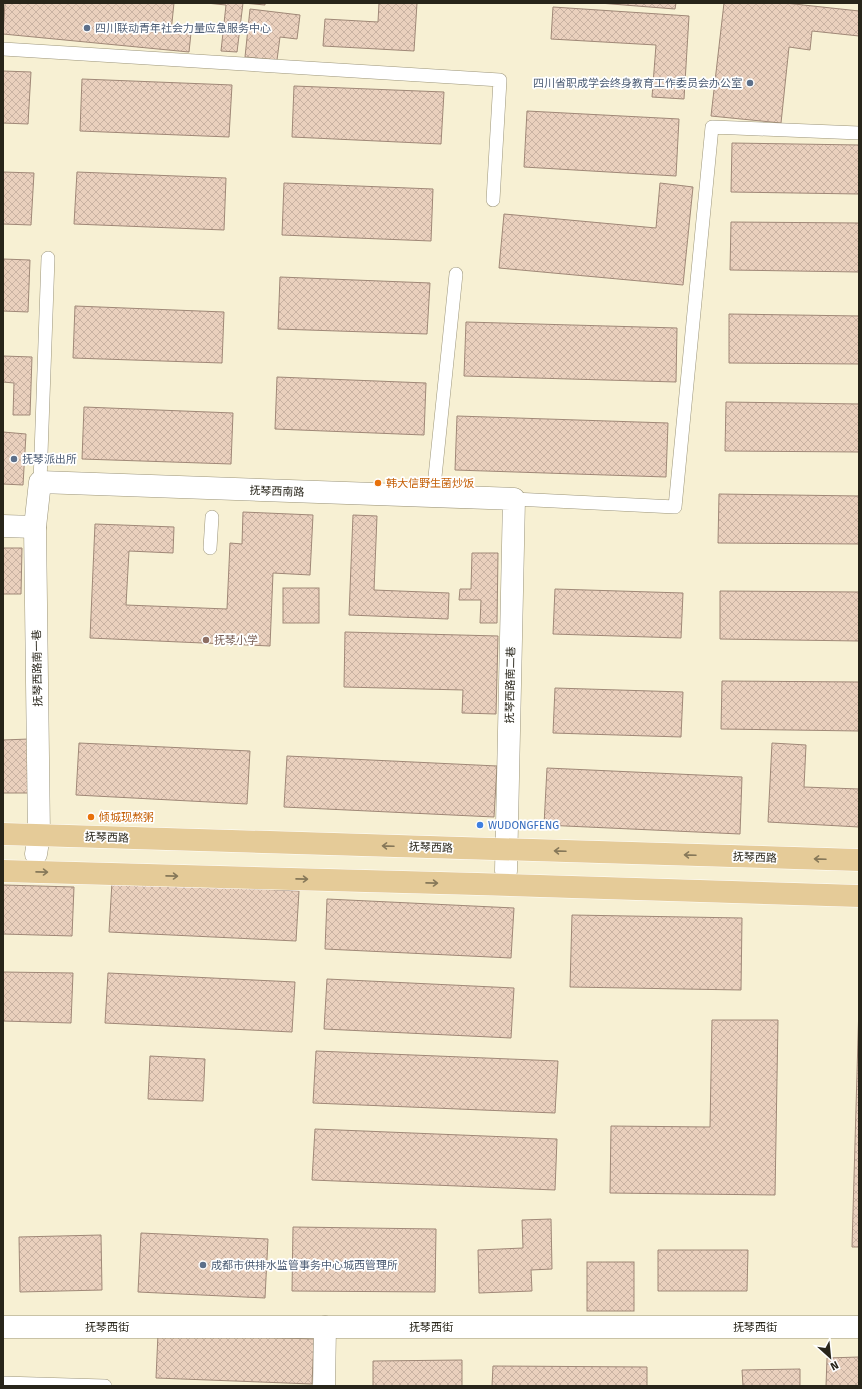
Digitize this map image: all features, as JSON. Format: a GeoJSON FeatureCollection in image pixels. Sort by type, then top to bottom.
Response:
{"type":"FeatureCollection","features":[{"type":"Feature","properties":{"kind":"main road","name":"抚琴西路"},"geometry":{"type":"LineString","coordinates":[[3,834],[37,844],[507,849],[859,860]]}},
{"type":"Feature","properties":{"kind":"main road"},"geometry":{"type":"LineString","coordinates":[[3,871],[859,896]]}},
{"type":"Feature","properties":{"kind":"street","name":"抚琴西南路"},"geometry":{"type":"LineString","coordinates":[[40,482],[514,499]]}},
{"type":"Feature","properties":{"kind":"street","name":"抚琴西路南一巷"},"geometry":{"type":"LineString","coordinates":[[37,844],[35,527],[40,482]]}},
{"type":"Feature","properties":{"kind":"street","name":"抚琴西路南二巷"},"geometry":{"type":"LineString","coordinates":[[506,871],[514,499]]}},
{"type":"Feature","properties":{"kind":"street"},"geometry":{"type":"LineString","coordinates":[[3,526],[35,527]]}},
{"type":"Feature","properties":{"kind":"street","name":"抚琴西街"},"geometry":{"type":"LineString","coordinates":[[3,1327],[859,1327]]}},
{"type":"Feature","properties":{"kind":"street"},"geometry":{"type":"LineString","coordinates":[[324,1386],[325,1327]]}},
{"type":"Feature","properties":{"kind":"lane"},"geometry":{"type":"LineString","coordinates":[[3,49],[500,80],[493,200]]}},
{"type":"Feature","properties":{"kind":"lane"},"geometry":{"type":"LineString","coordinates":[[514,499],[675,507],[712,127],[859,133]]}},
{"type":"Feature","properties":{"kind":"lane"},"geometry":{"type":"LineString","coordinates":[[40,482],[48,258]]}},
{"type":"Feature","properties":{"kind":"lane"},"geometry":{"type":"LineString","coordinates":[[433,496],[456,274]]}},
{"type":"Feature","properties":{"kind":"lane"},"geometry":{"type":"LineString","coordinates":[[210,548],[212,516]]}},
{"type":"Feature","properties":{"kind":"lane"},"geometry":{"type":"LineString","coordinates":[[3,1383],[105,1386]]}},
{"type":"Feature","properties":{"kind":"building","name":"四川联动青年社会力量应急服务中心"},"geometry":{"type":"Polygon","coordinates":[[[5,3],[174,3],[171,32],[191,33],[189,52],[3,34],[5,3]]]}},
{"type":"Feature","properties":{"kind":"building","name":"四川联动青年社会力量应急服务中心"},"geometry":{"type":"Polygon","coordinates":[[[206,3],[243,3],[237,52],[221,51],[226,5],[206,3]]]}},
{"type":"Feature","properties":{"kind":"building"},"geometry":{"type":"Polygon","coordinates":[[[243,3],[265,3],[265,5],[243,3]]]}},
{"type":"Feature","properties":{"kind":"building"},"geometry":{"type":"Polygon","coordinates":[[[379,3],[417,3],[414,51],[323,46],[325,19],[378,22],[379,3]]]}},
{"type":"Feature","properties":{"kind":"building"},"geometry":{"type":"Polygon","coordinates":[[[599,3],[676,3],[675,9],[599,3]]]}},
{"type":"Feature","properties":{"kind":"building","name":"四川省职成学会终身教育工作委员会办公室"},"geometry":{"type":"Polygon","coordinates":[[[724,3],[785,3],[859,11],[859,36],[812,31],[810,50],[789,47],[781,123],[711,116],[724,3]]]}},
{"type":"Feature","properties":{"kind":"building"},"geometry":{"type":"Polygon","coordinates":[[[553,7],[689,16],[684,99],[652,97],[656,45],[551,39],[553,7]]]}},
{"type":"Feature","properties":{"kind":"building"},"geometry":{"type":"Polygon","coordinates":[[[250,9],[300,15],[297,39],[280,37],[277,60],[245,57],[250,9]]]}},
{"type":"Feature","properties":{"kind":"building"},"geometry":{"type":"Polygon","coordinates":[[[3,71],[31,72],[28,124],[3,123],[3,71]]]}},
{"type":"Feature","properties":{"kind":"building"},"geometry":{"type":"Polygon","coordinates":[[[82,79],[232,85],[229,137],[80,131],[82,79]]]}},
{"type":"Feature","properties":{"kind":"building"},"geometry":{"type":"Polygon","coordinates":[[[294,86],[444,92],[441,144],[292,137],[294,86]]]}},
{"type":"Feature","properties":{"kind":"building"},"geometry":{"type":"Polygon","coordinates":[[[527,111],[679,119],[676,176],[524,167],[527,111]]]}},
{"type":"Feature","properties":{"kind":"building"},"geometry":{"type":"Polygon","coordinates":[[[732,143],[859,145],[859,194],[731,192],[732,143]]]}},
{"type":"Feature","properties":{"kind":"building"},"geometry":{"type":"Polygon","coordinates":[[[3,172],[34,173],[31,225],[3,224],[3,172]]]}},
{"type":"Feature","properties":{"kind":"building"},"geometry":{"type":"Polygon","coordinates":[[[77,172],[226,178],[224,230],[74,224],[77,172]]]}},
{"type":"Feature","properties":{"kind":"building"},"geometry":{"type":"Polygon","coordinates":[[[284,183],[433,189],[431,241],[282,235],[284,183]]]}},
{"type":"Feature","properties":{"kind":"building"},"geometry":{"type":"Polygon","coordinates":[[[660,183],[693,187],[683,285],[499,268],[504,214],[656,228],[660,183]]]}},
{"type":"Feature","properties":{"kind":"building"},"geometry":{"type":"Polygon","coordinates":[[[731,222],[859,223],[859,272],[730,270],[731,222]]]}},
{"type":"Feature","properties":{"kind":"building"},"geometry":{"type":"Polygon","coordinates":[[[3,259],[30,260],[28,312],[3,311],[3,259]]]}},
{"type":"Feature","properties":{"kind":"building"},"geometry":{"type":"Polygon","coordinates":[[[280,277],[430,283],[427,334],[278,329],[280,277]]]}},
{"type":"Feature","properties":{"kind":"building"},"geometry":{"type":"Polygon","coordinates":[[[75,306],[224,312],[222,363],[73,358],[75,306]]]}},
{"type":"Feature","properties":{"kind":"building"},"geometry":{"type":"Polygon","coordinates":[[[729,314],[859,316],[859,364],[729,363],[729,314]]]}},
{"type":"Feature","properties":{"kind":"building"},"geometry":{"type":"Polygon","coordinates":[[[466,322],[677,328],[676,382],[464,376],[466,322]]]}},
{"type":"Feature","properties":{"kind":"building"},"geometry":{"type":"Polygon","coordinates":[[[3,356],[32,357],[30,415],[13,415],[14,383],[3,382],[3,356]]]}},
{"type":"Feature","properties":{"kind":"building"},"geometry":{"type":"Polygon","coordinates":[[[277,377],[426,383],[424,435],[275,429],[277,377]]]}},
{"type":"Feature","properties":{"kind":"building"},"geometry":{"type":"Polygon","coordinates":[[[726,402],[859,404],[859,452],[725,451],[726,402]]]}},
{"type":"Feature","properties":{"kind":"building"},"geometry":{"type":"Polygon","coordinates":[[[84,407],[233,413],[231,464],[82,459],[84,407]]]}},
{"type":"Feature","properties":{"kind":"building"},"geometry":{"type":"Polygon","coordinates":[[[457,416],[668,423],[666,477],[455,470],[457,416]]]}},
{"type":"Feature","properties":{"kind":"building","name":"抚琴派出所"},"geometry":{"type":"Polygon","coordinates":[[[3,432],[26,434],[23,485],[3,484],[3,432]]]}},
{"type":"Feature","properties":{"kind":"building"},"geometry":{"type":"Polygon","coordinates":[[[719,494],[859,496],[859,544],[718,543],[719,494]]]}},
{"type":"Feature","properties":{"kind":"building"},"geometry":{"type":"Polygon","coordinates":[[[243,512],[313,515],[310,575],[273,573],[270,646],[90,638],[95,524],[174,527],[173,553],[129,551],[126,605],[227,609],[230,543],[242,544],[243,512]]]}},
{"type":"Feature","properties":{"kind":"building"},"geometry":{"type":"Polygon","coordinates":[[[353,515],[377,516],[374,590],[449,593],[448,619],[349,615],[353,515]]]}},
{"type":"Feature","properties":{"kind":"building"},"geometry":{"type":"Polygon","coordinates":[[[3,548],[22,548],[21,594],[3,594],[3,548]]]}},
{"type":"Feature","properties":{"kind":"building"},"geometry":{"type":"Polygon","coordinates":[[[472,553],[498,553],[497,623],[480,623],[481,600],[459,600],[460,589],[471,589],[472,553]]]}},
{"type":"Feature","properties":{"kind":"building"},"geometry":{"type":"Polygon","coordinates":[[[283,588],[319,588],[319,623],[283,623],[283,588]]]}},
{"type":"Feature","properties":{"kind":"building"},"geometry":{"type":"Polygon","coordinates":[[[555,589],[683,593],[681,638],[553,634],[555,589]]]}},
{"type":"Feature","properties":{"kind":"building"},"geometry":{"type":"Polygon","coordinates":[[[720,591],[859,592],[859,641],[720,639],[720,591]]]}},
{"type":"Feature","properties":{"kind":"building"},"geometry":{"type":"Polygon","coordinates":[[[345,632],[498,636],[496,714],[462,713],[463,690],[344,687],[345,632]]]}},
{"type":"Feature","properties":{"kind":"building"},"geometry":{"type":"Polygon","coordinates":[[[722,681],[859,682],[859,731],[721,729],[722,681]]]}},
{"type":"Feature","properties":{"kind":"building"},"geometry":{"type":"Polygon","coordinates":[[[555,688],[683,692],[681,737],[553,733],[555,688]]]}},
{"type":"Feature","properties":{"kind":"building"},"geometry":{"type":"Polygon","coordinates":[[[29,739],[29,793],[3,793],[3,740],[29,739]]]}},
{"type":"Feature","properties":{"kind":"building"},"geometry":{"type":"Polygon","coordinates":[[[79,743],[250,751],[247,804],[76,795],[79,743]]]}},
{"type":"Feature","properties":{"kind":"building"},"geometry":{"type":"Polygon","coordinates":[[[772,743],[806,745],[804,787],[859,789],[859,827],[768,822],[772,743]]]}},
{"type":"Feature","properties":{"kind":"building"},"geometry":{"type":"Polygon","coordinates":[[[287,756],[497,766],[494,817],[284,807],[287,756]]]}},
{"type":"Feature","properties":{"kind":"building"},"geometry":{"type":"Polygon","coordinates":[[[547,768],[742,777],[740,834],[544,825],[547,768]]]}},
{"type":"Feature","properties":{"kind":"building"},"geometry":{"type":"Polygon","coordinates":[[[112,882],[299,891],[296,941],[109,932],[112,882]]]}},
{"type":"Feature","properties":{"kind":"building"},"geometry":{"type":"Polygon","coordinates":[[[3,885],[74,887],[72,936],[3,934],[3,885]]]}},
{"type":"Feature","properties":{"kind":"building"},"geometry":{"type":"Polygon","coordinates":[[[327,899],[514,908],[511,958],[325,949],[327,899]]]}},
{"type":"Feature","properties":{"kind":"building"},"geometry":{"type":"Polygon","coordinates":[[[572,915],[742,918],[741,990],[570,987],[572,915]]]}},
{"type":"Feature","properties":{"kind":"building"},"geometry":{"type":"Polygon","coordinates":[[[3,972],[73,973],[71,1023],[3,1021],[3,972]]]}},
{"type":"Feature","properties":{"kind":"building"},"geometry":{"type":"Polygon","coordinates":[[[108,973],[295,982],[292,1032],[105,1023],[108,973]]]}},
{"type":"Feature","properties":{"kind":"building"},"geometry":{"type":"Polygon","coordinates":[[[327,979],[514,988],[511,1038],[324,1029],[327,979]]]}},
{"type":"Feature","properties":{"kind":"building"},"geometry":{"type":"Polygon","coordinates":[[[859,1004],[859,1247],[852,1247],[859,1004]]]}},
{"type":"Feature","properties":{"kind":"building"},"geometry":{"type":"Polygon","coordinates":[[[712,1020],[778,1020],[775,1195],[610,1193],[611,1126],[710,1127],[712,1020]]]}},
{"type":"Feature","properties":{"kind":"building"},"geometry":{"type":"Polygon","coordinates":[[[316,1051],[558,1061],[555,1113],[313,1103],[316,1051]]]}},
{"type":"Feature","properties":{"kind":"building"},"geometry":{"type":"Polygon","coordinates":[[[150,1056],[205,1059],[203,1101],[148,1099],[150,1056]]]}},
{"type":"Feature","properties":{"kind":"building"},"geometry":{"type":"Polygon","coordinates":[[[315,1129],[557,1139],[555,1190],[312,1180],[315,1129]]]}},
{"type":"Feature","properties":{"kind":"building"},"geometry":{"type":"Polygon","coordinates":[[[551,1219],[552,1269],[531,1270],[532,1291],[479,1293],[478,1250],[523,1248],[522,1220],[551,1219]]]}},
{"type":"Feature","properties":{"kind":"building"},"geometry":{"type":"Polygon","coordinates":[[[293,1227],[436,1229],[435,1292],[292,1291],[293,1227]]]}},
{"type":"Feature","properties":{"kind":"building","name":"成都市供排水监管事务中心城西管理所"},"geometry":{"type":"Polygon","coordinates":[[[141,1233],[268,1239],[265,1298],[138,1292],[141,1233]]]}},
{"type":"Feature","properties":{"kind":"building"},"geometry":{"type":"Polygon","coordinates":[[[101,1235],[102,1290],[20,1292],[19,1237],[101,1235]]]}},
{"type":"Feature","properties":{"kind":"building"},"geometry":{"type":"Polygon","coordinates":[[[658,1250],[748,1250],[747,1291],[658,1291],[658,1250]]]}},
{"type":"Feature","properties":{"kind":"building"},"geometry":{"type":"Polygon","coordinates":[[[587,1262],[634,1262],[634,1311],[587,1311],[587,1262]]]}},
{"type":"Feature","properties":{"kind":"building"},"geometry":{"type":"Polygon","coordinates":[[[158,1334],[314,1339],[312,1384],[156,1378],[158,1334]]]}},
{"type":"Feature","properties":{"kind":"building"},"geometry":{"type":"Polygon","coordinates":[[[859,1357],[859,1386],[826,1386],[827,1358],[859,1357]]]}},
{"type":"Feature","properties":{"kind":"building"},"geometry":{"type":"Polygon","coordinates":[[[462,1360],[462,1386],[373,1386],[373,1361],[462,1360]]]}},
{"type":"Feature","properties":{"kind":"building"},"geometry":{"type":"Polygon","coordinates":[[[493,1366],[647,1367],[647,1386],[492,1386],[493,1366]]]}},
{"type":"Feature","properties":{"kind":"building"},"geometry":{"type":"Polygon","coordinates":[[[800,1369],[800,1386],[743,1386],[742,1370],[800,1369]]]}},
{"type":"Feature","properties":{"kind":"place","name":"四川联动青年社会力量应急服务中心"},"geometry":{"type":"Point","coordinates":[87,28]}},
{"type":"Feature","properties":{"kind":"place","name":"四川省职成学会终身教育工作委员会办公室"},"geometry":{"type":"Point","coordinates":[750,83]}},
{"type":"Feature","properties":{"kind":"place","name":"抚琴派出所"},"geometry":{"type":"Point","coordinates":[14,459]}},
{"type":"Feature","properties":{"kind":"place","name":"韩大信野生菌炒饭"},"geometry":{"type":"Point","coordinates":[378,483]}},
{"type":"Feature","properties":{"kind":"place","name":"抚琴小学"},"geometry":{"type":"Point","coordinates":[206,640]}},
{"type":"Feature","properties":{"kind":"place","name":"倾城现熬粥"},"geometry":{"type":"Point","coordinates":[91,817]}},
{"type":"Feature","properties":{"kind":"place","name":"WUDONGFENG"},"geometry":{"type":"Point","coordinates":[480,825]}},
{"type":"Feature","properties":{"kind":"place","name":"成都市供排水监管事务中心城西管理所"},"geometry":{"type":"Point","coordinates":[203,1265]}}]}
